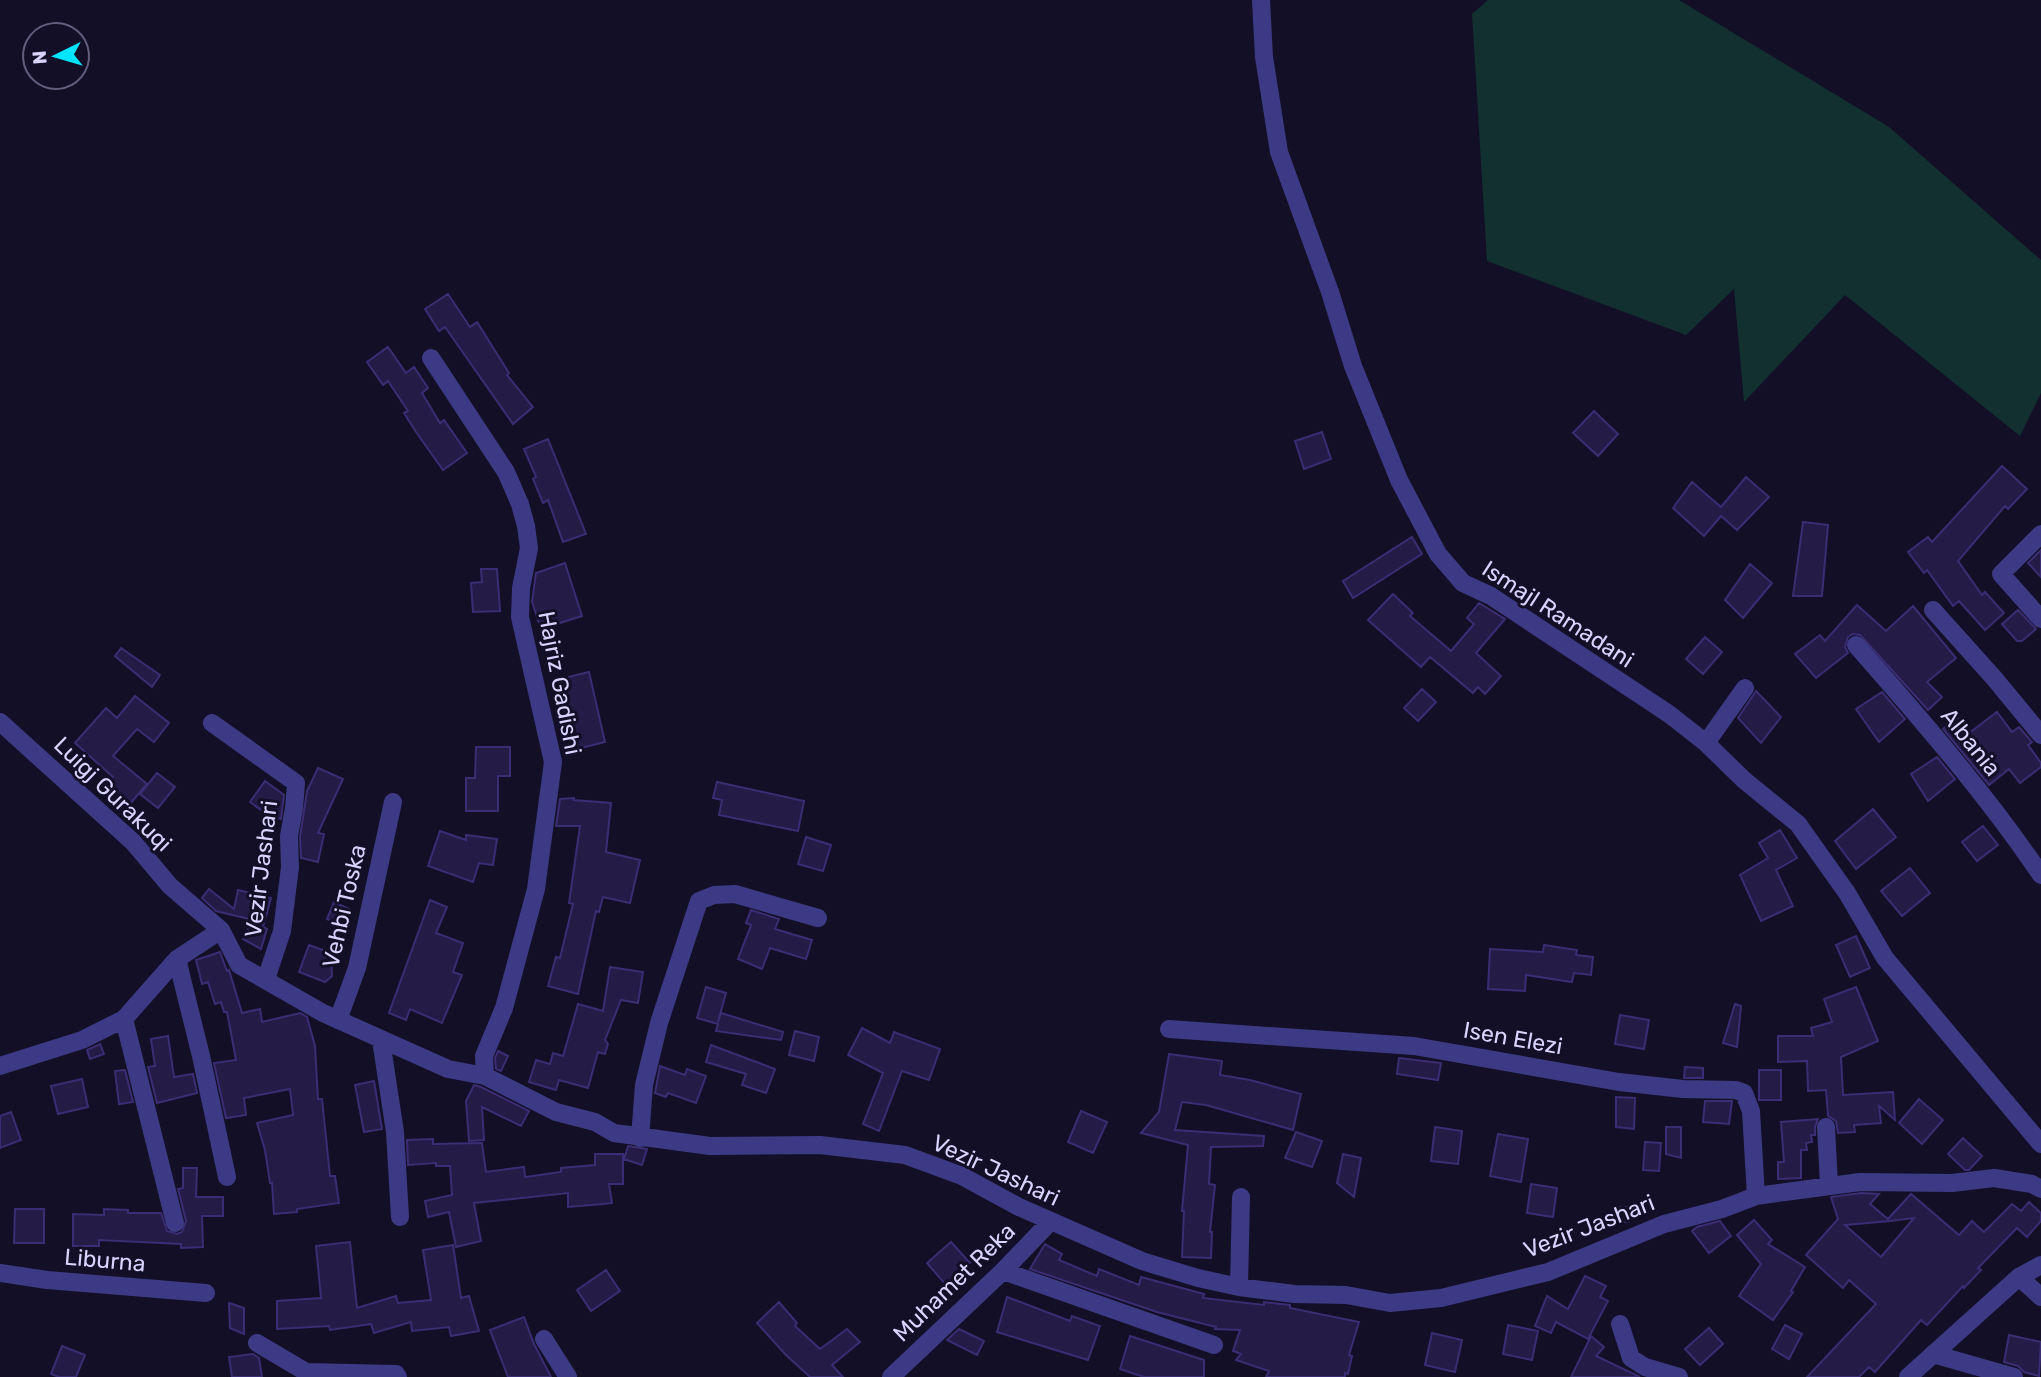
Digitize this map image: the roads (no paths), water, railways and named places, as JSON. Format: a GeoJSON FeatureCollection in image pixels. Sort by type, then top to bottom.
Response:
{"type":"FeatureCollection","features":[{"type":"Feature","properties":{"kind":"street","name":"Ismajl Ramadani"},"geometry":{"type":"LineString","coordinates":[[1261,0],[1264,57],[1279,152],[1330,292],[1353,366],[1399,480],[1438,554],[1463,583],[1492,596],[1670,714],[1798,824],[1847,893],[1885,958],[2041,1144]]}},
{"type":"Feature","properties":{"kind":"street","name":"Hajriz Gadishi"},"geometry":{"type":"LineString","coordinates":[[431,358],[506,472],[520,504],[529,548],[521,589],[520,617],[553,762],[536,890],[504,1008],[484,1056],[485,1076]]}},
{"type":"Feature","properties":{"kind":"street"},"geometry":{"type":"LineString","coordinates":[[2041,534],[2001,574],[2041,619]]}},
{"type":"Feature","properties":{"kind":"street"},"geometry":{"type":"LineString","coordinates":[[1933,610],[2041,735]]}},
{"type":"Feature","properties":{"kind":"street","name":"Albania"},"geometry":{"type":"LineString","coordinates":[[1856,645],[1936,735],[2014,835],[2041,875]]}},
{"type":"Feature","properties":{"kind":"street"},"geometry":{"type":"LineString","coordinates":[[1706,743],[1745,688]]}},
{"type":"Feature","properties":{"kind":"street","name":"Luigj Gurakuqi"},"geometry":{"type":"LineString","coordinates":[[0,722],[133,842],[170,886],[221,930]]}},
{"type":"Feature","properties":{"kind":"street","name":"Vezir Jashari"},"geometry":{"type":"LineString","coordinates":[[212,723],[296,783],[282,931],[265,979]]}},
{"type":"Feature","properties":{"kind":"street","name":"Vehbi Toska"},"geometry":{"type":"LineString","coordinates":[[338,1020],[356,968],[393,802]]}},
{"type":"Feature","properties":{"kind":"street"},"geometry":{"type":"LineString","coordinates":[[640,1138],[644,1085],[656,1035],[699,901],[714,895],[735,894],[818,918]]}},
{"type":"Feature","properties":{"kind":"street","name":"Vezir Jashari"},"geometry":{"type":"LineString","coordinates":[[0,1066],[82,1040],[124,1019],[177,959],[221,930],[239,965],[338,1020],[448,1069],[485,1076],[556,1112],[595,1122],[614,1133],[710,1146],[820,1145],[905,1155],[962,1176],[1050,1222],[1142,1261],[1240,1287],[1294,1294],[1346,1295],[1390,1303],[1441,1298],[1548,1272],[1664,1223],[1722,1209],[1756,1196],[1860,1182],[1952,1183],[1994,1178],[2041,1188]]}},
{"type":"Feature","properties":{"kind":"street"},"geometry":{"type":"LineString","coordinates":[[177,959],[227,1177]]}},
{"type":"Feature","properties":{"kind":"street"},"geometry":{"type":"LineString","coordinates":[[124,1019],[176,1223]]}},
{"type":"Feature","properties":{"kind":"street","name":"Isen Elezi"},"geometry":{"type":"LineString","coordinates":[[1169,1029],[1414,1046],[1619,1082],[1683,1089],[1736,1090],[1744,1093],[1751,1111],[1756,1196]]}},
{"type":"Feature","properties":{"kind":"street"},"geometry":{"type":"LineString","coordinates":[[381,1040],[395,1132],[400,1217]]}},
{"type":"Feature","properties":{"kind":"street"},"geometry":{"type":"LineString","coordinates":[[1826,1127],[1829,1185]]}},
{"type":"Feature","properties":{"kind":"street"},"geometry":{"type":"LineString","coordinates":[[1240,1287],[1241,1197]]}},
{"type":"Feature","properties":{"kind":"street","name":"Muhamet Reka"},"geometry":{"type":"LineString","coordinates":[[891,1377],[1003,1271],[1050,1222]]}},
{"type":"Feature","properties":{"kind":"street"},"geometry":{"type":"LineString","coordinates":[[1908,1377],[2019,1277],[2041,1265]]}},
{"type":"Feature","properties":{"kind":"street"},"geometry":{"type":"LineString","coordinates":[[1003,1271],[1214,1345]]}},
{"type":"Feature","properties":{"kind":"street","name":"Liburna"},"geometry":{"type":"LineString","coordinates":[[0,1273],[47,1280],[206,1293]]}},
{"type":"Feature","properties":{"kind":"street"},"geometry":{"type":"LineString","coordinates":[[2019,1277],[2041,1297]]}},
{"type":"Feature","properties":{"kind":"street"},"geometry":{"type":"LineString","coordinates":[[1620,1324],[1631,1358],[1645,1367],[1679,1377]]}},
{"type":"Feature","properties":{"kind":"street"},"geometry":{"type":"LineString","coordinates":[[544,1339],[568,1377]]}},
{"type":"Feature","properties":{"kind":"street"},"geometry":{"type":"LineString","coordinates":[[257,1343],[306,1372],[396,1374],[398,1377]]}},
{"type":"Feature","properties":{"kind":"street"},"geometry":{"type":"LineString","coordinates":[[1933,1354],[2014,1377]]}}]}
